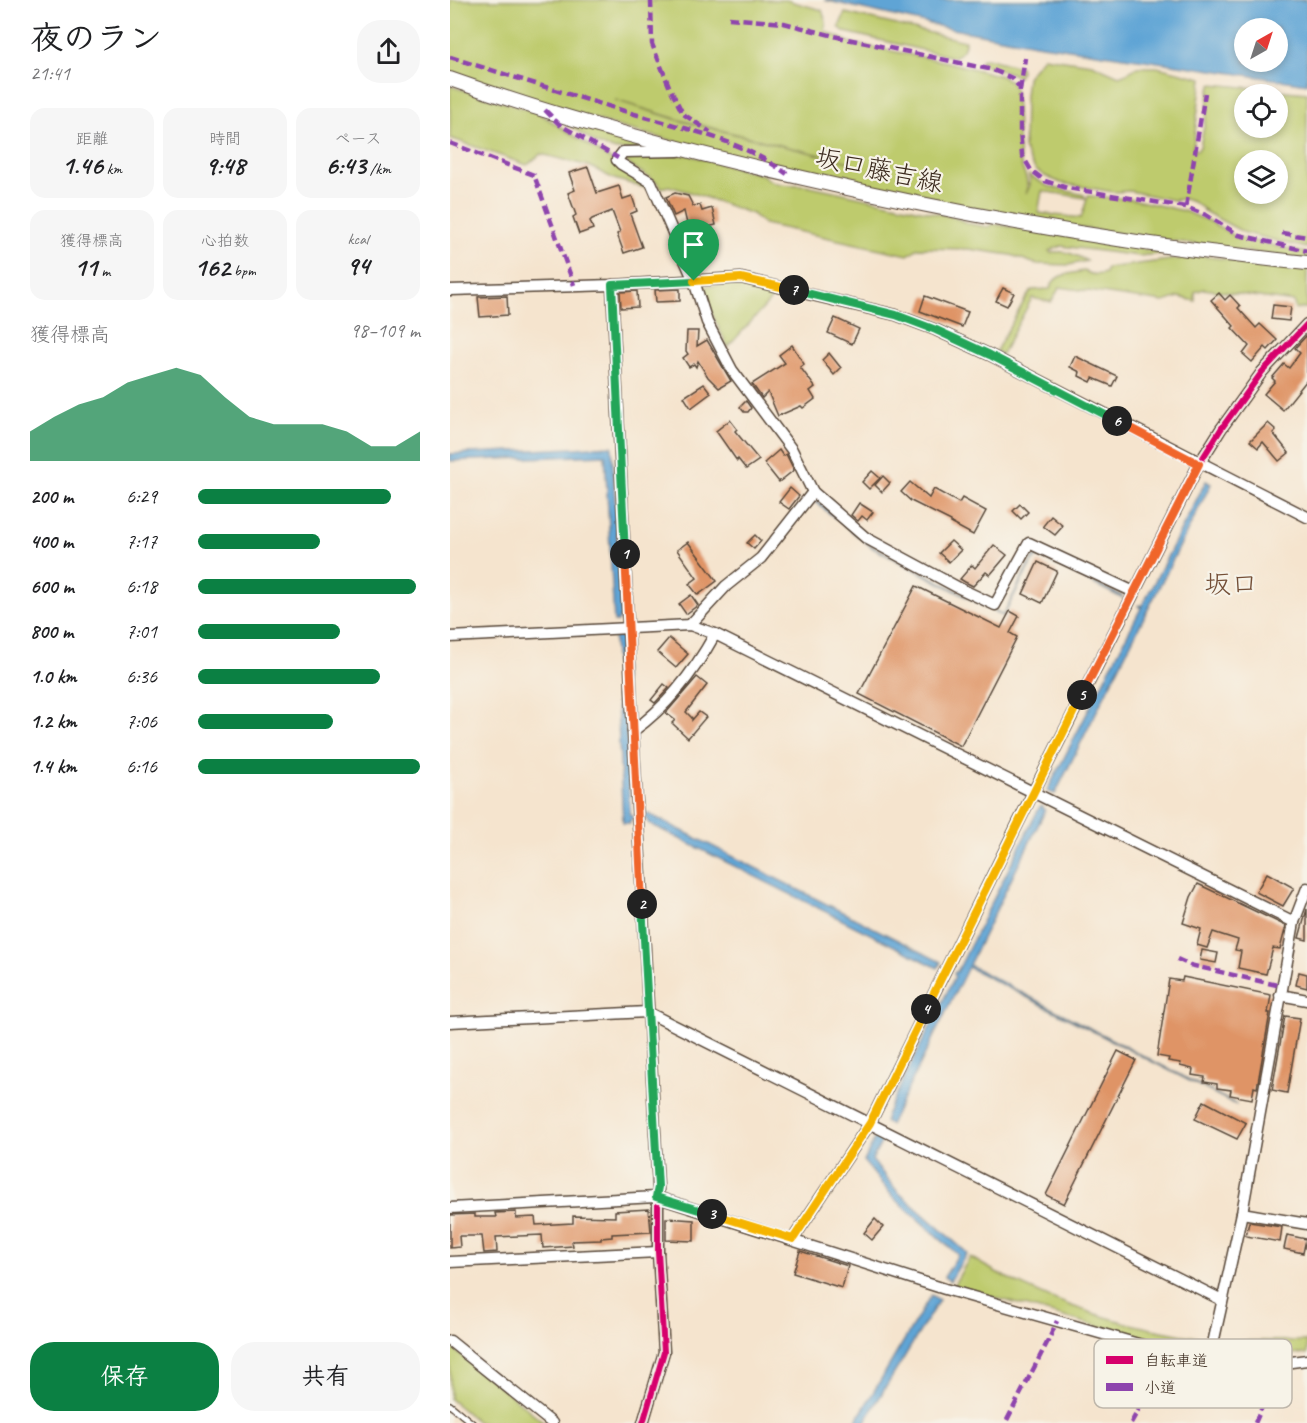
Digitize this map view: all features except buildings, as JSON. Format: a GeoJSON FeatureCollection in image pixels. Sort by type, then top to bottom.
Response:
{"type":"FeatureCollection","features":[{"type":"Feature","properties":{"kind":"main road","name":"坂口藤吉線"},"geometry":{"type":"LineString","coordinates":[[450,78],[519,103],[684,150],[910,203],[1105,238],[1201,252],[1307,263]]}},
{"type":"Feature","properties":{"kind":"street"},"geometry":{"type":"LineString","coordinates":[[684,150],[623,152],[617,160],[651,182],[694,281],[706,322],[732,370],[792,450],[813,492],[866,538],[957,587],[995,604],[1029,543],[1134,592]]}},
{"type":"Feature","properties":{"kind":"street"},"geometry":{"type":"LineString","coordinates":[[450,290],[741,278],[896,315],[936,330],[990,355],[1307,518]]}},
{"type":"Feature","properties":{"kind":"street"},"geometry":{"type":"LineString","coordinates":[[612,285],[658,1187],[656,1197],[664,1352],[643,1423]]}},
{"type":"Feature","properties":{"kind":"street"},"geometry":{"type":"LineString","coordinates":[[793,1239],[870,1123],[1199,464],[1221,429],[1263,372],[1307,324]]}},
{"type":"Feature","properties":{"kind":"street"},"geometry":{"type":"LineString","coordinates":[[690,626],[726,586],[761,558],[813,492]]}},
{"type":"Feature","properties":{"kind":"street"},"geometry":{"type":"LineString","coordinates":[[450,637],[690,626],[715,634],[1294,922]]}},
{"type":"Feature","properties":{"kind":"street"},"geometry":{"type":"LineString","coordinates":[[633,732],[654,716],[669,700],[704,655],[715,634]]}},
{"type":"Feature","properties":{"kind":"street"},"geometry":{"type":"LineString","coordinates":[[1214,1339],[1242,1213],[1294,922],[1307,888]]}},
{"type":"Feature","properties":{"kind":"street"},"geometry":{"type":"LineString","coordinates":[[1280,995],[1307,1000]]}},
{"type":"Feature","properties":{"kind":"street"},"geometry":{"type":"LineString","coordinates":[[450,1022],[648,1012],[1222,1300]]}},
{"type":"Feature","properties":{"kind":"street"},"geometry":{"type":"LineString","coordinates":[[450,1208],[656,1197],[945,1289],[1121,1339]]}},
{"type":"Feature","properties":{"kind":"street"},"geometry":{"type":"LineString","coordinates":[[1242,1213],[1307,1224]]}},
{"type":"Feature","properties":{"kind":"street"},"geometry":{"type":"LineString","coordinates":[[450,1262],[658,1252]]}},
{"type":"Feature","properties":{"kind":"street"},"geometry":{"type":"LineString","coordinates":[[450,1341],[552,1423]]}},
{"type":"Feature","properties":{"kind":"street"},"geometry":{"type":"LineString","coordinates":[[1292,1362],[1307,1360]]}},
{"type":"Feature","properties":{"kind":"lane"},"geometry":{"type":"LineString","coordinates":[[450,1405],[472,1423]]}},
{"type":"Feature","properties":{"kind":"green space"},"geometry":{"type":"Polygon","coordinates":[[[450,0],[651,0],[654,2],[655,0],[786,0],[822,10],[826,22],[825,31],[851,43],[947,62],[1001,76],[1012,82],[1016,101],[1021,163],[1027,182],[1026,194],[1030,185],[1029,175],[1047,186],[1084,195],[1085,198],[1042,191],[1038,213],[1081,218],[1088,196],[1131,199],[1184,211],[1211,222],[1236,237],[1307,253],[1307,260],[1061,225],[793,172],[777,163],[768,165],[627,129],[450,74],[450,0]],[[615,100],[681,121],[849,162],[680,120],[615,100]]]}},
{"type":"Feature","properties":{"kind":"green space"},"geometry":{"type":"Polygon","coordinates":[[[845,13],[965,41],[964,47],[953,57],[845,32],[839,27],[845,13]]]}},
{"type":"Feature","properties":{"kind":"green space"},"geometry":{"type":"Polygon","coordinates":[[[1043,57],[1092,64],[1119,76],[1137,67],[1157,67],[1202,78],[1193,148],[1197,151],[1200,147],[1212,84],[1234,86],[1234,138],[1288,138],[1288,91],[1307,93],[1307,248],[1245,233],[1184,199],[1173,200],[1130,191],[1114,192],[1061,183],[1045,176],[1036,170],[1024,148],[1027,77],[1043,57]]]}},
{"type":"Feature","properties":{"kind":"green space"},"geometry":{"type":"Polygon","coordinates":[[[986,58],[1020,67],[1021,71],[1018,77],[981,64],[981,60],[986,58]]]}},
{"type":"Feature","properties":{"kind":"green space"},"geometry":{"type":"Polygon","coordinates":[[[450,86],[539,113],[650,185],[650,189],[614,179],[589,166],[541,154],[527,165],[450,138],[450,86]]]}},
{"type":"Feature","properties":{"kind":"green space"},"geometry":{"type":"Polygon","coordinates":[[[564,122],[661,150],[616,150],[597,144],[564,122]]]}},
{"type":"Feature","properties":{"kind":"green space"},"geometry":{"type":"Polygon","coordinates":[[[688,155],[763,175],[778,183],[806,185],[953,217],[970,224],[988,227],[993,224],[1169,253],[1139,256],[1061,246],[1049,251],[1069,253],[1087,261],[1069,265],[1036,264],[1011,255],[969,249],[918,248],[908,255],[764,224],[752,214],[699,195],[669,186],[661,188],[658,183],[627,163],[626,159],[628,156],[688,155]]]}},
{"type":"Feature","properties":{"kind":"green space"},"geometry":{"type":"Polygon","coordinates":[[[1201,256],[1307,269],[1307,308],[1295,309],[1294,302],[1204,289],[1195,292],[1195,301],[1179,297],[1164,302],[1060,287],[1051,302],[1032,298],[1002,354],[996,351],[1032,290],[1050,289],[1059,277],[1084,271],[1099,275],[1105,273],[1107,268],[1201,256]]]}},
{"type":"Feature","properties":{"kind":"green space"},"geometry":{"type":"Polygon","coordinates":[[[744,284],[778,292],[728,347],[712,314],[703,286],[744,284]]]}},
{"type":"Feature","properties":{"kind":"green space"},"geometry":{"type":"Polygon","coordinates":[[[970,1257],[1026,1287],[1085,1311],[1146,1328],[1209,1339],[1143,1339],[953,1286],[970,1257]]]}},
{"type":"Feature","properties":{"kind":"green space"},"geometry":{"type":"Polygon","coordinates":[[[1292,1341],[1307,1341],[1307,1354],[1292,1354],[1292,1341]]]}},
{"type":"Feature","properties":{"kind":"green space"},"geometry":{"type":"Polygon","coordinates":[[[450,1346],[545,1423],[479,1423],[450,1399],[450,1346]]]}},
{"type":"Feature","properties":{"kind":"water"},"geometry":{"type":"Polygon","coordinates":[[[824,0],[1307,0],[1307,84],[1035,44],[952,29],[824,0]]]}},
{"type":"Feature","properties":{"kind":"water"},"geometry":{"type":"Polygon","coordinates":[[[612,446],[621,613],[623,613],[623,620],[621,616],[618,622],[614,622],[605,455],[450,461],[450,454],[612,446]]]}},
{"type":"Feature","properties":{"kind":"water"},"geometry":{"type":"Polygon","coordinates":[[[1206,481],[1211,484],[1055,794],[1047,791],[1141,608],[1138,606],[1142,606],[1206,481]]]}},
{"type":"Feature","properties":{"kind":"water"},"geometry":{"type":"Polygon","coordinates":[[[815,499],[874,547],[1003,615],[1031,561],[1039,555],[1122,598],[1038,556],[1032,562],[1003,616],[873,548],[814,501],[815,499]]]}},
{"type":"Feature","properties":{"kind":"water"},"geometry":{"type":"Polygon","coordinates":[[[617,635],[622,638],[630,815],[633,816],[630,823],[623,823],[614,638],[617,635]]]}},
{"type":"Feature","properties":{"kind":"water"},"geometry":{"type":"Polygon","coordinates":[[[1042,806],[1045,811],[969,965],[1237,1105],[968,967],[890,1125],[885,1122],[886,1115],[954,974],[1042,806]]]}},
{"type":"Feature","properties":{"kind":"water"},"geometry":{"type":"Polygon","coordinates":[[[643,812],[941,962],[938,968],[648,823],[648,819],[643,818],[643,812]]]}},
{"type":"Feature","properties":{"kind":"water"},"geometry":{"type":"Polygon","coordinates":[[[879,1134],[883,1139],[872,1160],[897,1191],[967,1253],[950,1281],[944,1277],[958,1255],[893,1197],[864,1162],[876,1135],[879,1134]]]}},
{"type":"Feature","properties":{"kind":"water"},"geometry":{"type":"Polygon","coordinates":[[[931,1295],[939,1300],[864,1423],[855,1423],[931,1295]]]}},
{"type":"Feature","properties":{"kind":"marked path"},"geometry":{"type":"LineString","coordinates":[[651,0],[652,44],[669,86],[683,114],[710,132]]}},
{"type":"Feature","properties":{"kind":"marked path"},"geometry":{"type":"LineString","coordinates":[[729,18],[784,23],[838,37],[993,70],[1012,78],[1020,88],[1022,155],[1031,170],[1045,181],[1067,188],[1186,207],[1206,215],[1239,235],[1307,251]]}},
{"type":"Feature","properties":{"kind":"marked path"},"geometry":{"type":"LineString","coordinates":[[450,57],[728,142],[749,151],[787,174]]}},
{"type":"Feature","properties":{"kind":"marked path"},"geometry":{"type":"LineString","coordinates":[[1020,90],[1025,58]]}},
{"type":"Feature","properties":{"kind":"marked path"},"geometry":{"type":"LineString","coordinates":[[1186,207],[1205,93]]}},
{"type":"Feature","properties":{"kind":"marked path"},"geometry":{"type":"LineString","coordinates":[[545,110],[560,125],[618,158]]}},
{"type":"Feature","properties":{"kind":"marked path"},"geometry":{"type":"LineString","coordinates":[[450,143],[534,175],[574,285]]}},
{"type":"Feature","properties":{"kind":"marked path"},"geometry":{"type":"LineString","coordinates":[[1282,233],[1307,237]]}},
{"type":"Feature","properties":{"kind":"marked path"},"geometry":{"type":"LineString","coordinates":[[1177,959],[1190,965],[1281,986]]}},
{"type":"Feature","properties":{"kind":"marked path"},"geometry":{"type":"LineString","coordinates":[[1007,1420],[1057,1321]]}},
{"type":"Feature","properties":{"kind":"marked path"},"geometry":{"type":"LineString","coordinates":[[1131,1423],[1139,1408]]}},
{"type":"Feature","properties":{"kind":"marked path"},"geometry":{"type":"LineString","coordinates":[[1255,1423],[1262,1408]]}},
{"type":"Feature","properties":{"kind":"cycle path"},"geometry":{"type":"LineString","coordinates":[[612,285],[658,1187],[658,1252],[664,1352],[643,1423]]}},
{"type":"Feature","properties":{"kind":"cycle path"},"geometry":{"type":"LineString","coordinates":[[793,1239],[870,1123],[1199,464],[1262,372],[1307,324]]}},
{"type":"Feature","properties":{"kind":"district","name":"坂口"},"geometry":{"type":"Point","coordinates":[1231,584]}},
{"type":"Feature","properties":{"kind":"route"},"geometry":{"type":"LineString","coordinates":[[741,278],[896,315],[936,330],[990,355],[1199,464],[870,1123],[793,1239],[656,1197],[658,1187],[612,285],[694,281],[741,278]]}}]}
